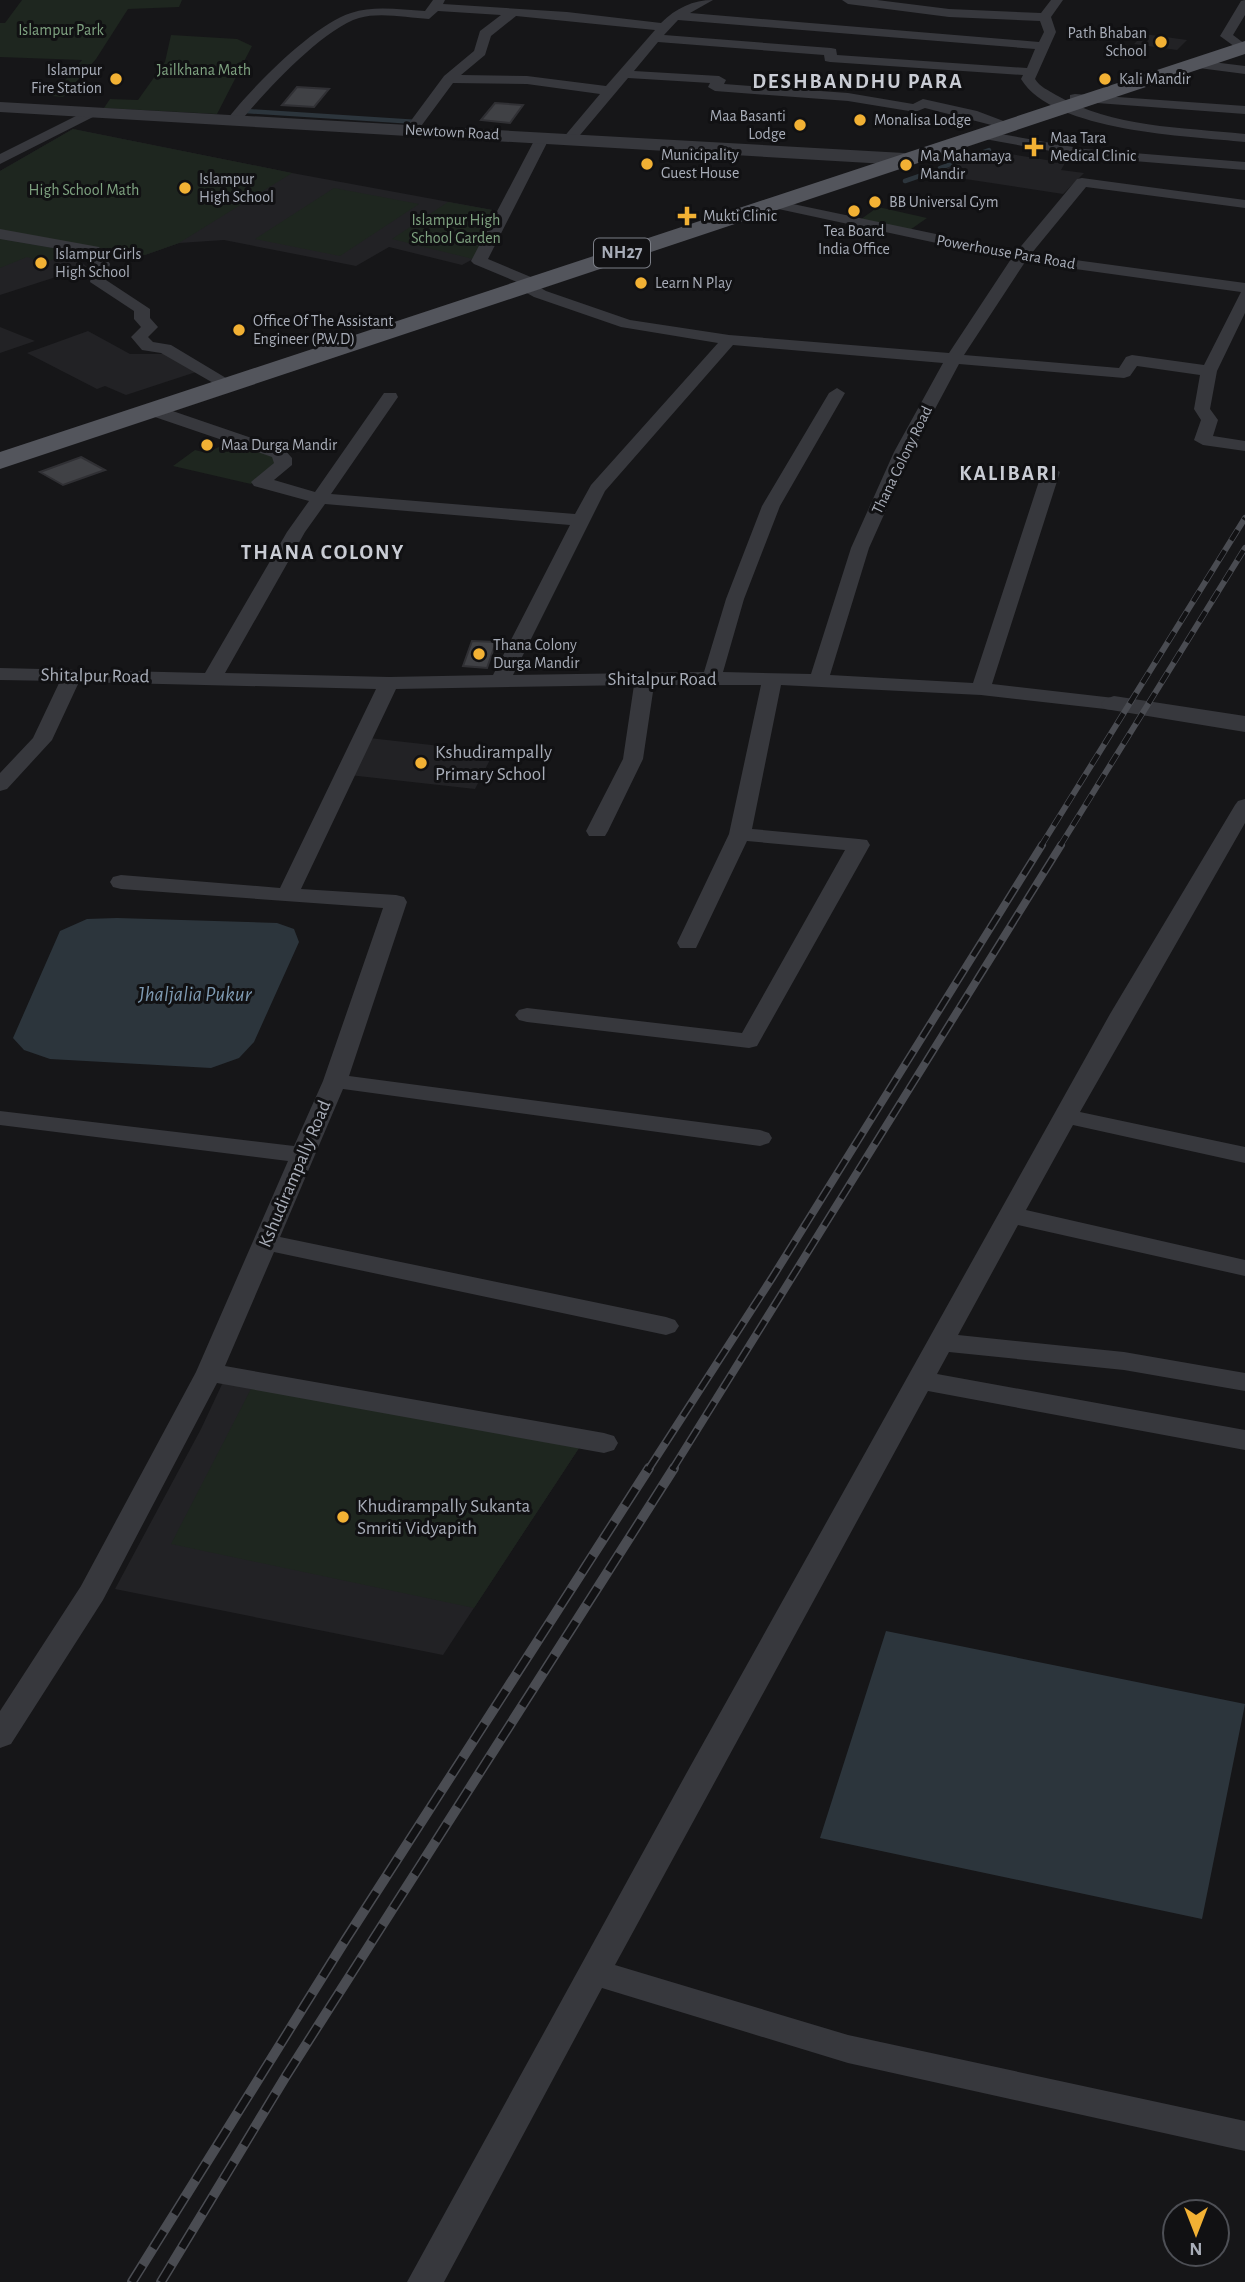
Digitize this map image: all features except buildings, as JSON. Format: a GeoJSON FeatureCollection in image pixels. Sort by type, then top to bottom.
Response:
{"type":"FeatureCollection","features":[{"type":"Feature","properties":{"kind":"main road","name":"NH27"},"geometry":{"type":"LineString","coordinates":[[0,461],[1007,125],[1060,103],[1089,98],[1196,64],[1244,55]]}},
{"type":"Feature","properties":{"kind":"street"},"geometry":{"type":"LineString","coordinates":[[539,15],[543,0]]}},
{"type":"Feature","properties":{"kind":"street"},"geometry":{"type":"LineString","coordinates":[[570,138],[626,74],[653,38],[676,16],[707,0]]}},
{"type":"Feature","properties":{"kind":"street"},"geometry":{"type":"LineString","coordinates":[[848,0],[948,13],[1045,17]]}},
{"type":"Feature","properties":{"kind":"street"},"geometry":{"type":"LineString","coordinates":[[1045,17],[1057,0]]}},
{"type":"Feature","properties":{"kind":"street"},"geometry":{"type":"LineString","coordinates":[[233,121],[329,27],[351,16],[365,13],[429,15],[435,4],[510,14],[664,27]]}},
{"type":"Feature","properties":{"kind":"street"},"geometry":{"type":"LineString","coordinates":[[1244,55],[1226,36],[1245,4]]}},
{"type":"Feature","properties":{"kind":"street"},"geometry":{"type":"LineString","coordinates":[[411,131],[449,79],[480,52],[485,34],[510,14]]}},
{"type":"Feature","properties":{"kind":"street"},"geometry":{"type":"LineString","coordinates":[[676,16],[1045,46]]}},
{"type":"Feature","properties":{"kind":"street"},"geometry":{"type":"LineString","coordinates":[[1045,17],[1050,32],[1028,79],[1033,89],[1095,117],[1154,128],[1245,138]]}},
{"type":"Feature","properties":{"kind":"street"},"geometry":{"type":"LineString","coordinates":[[653,38],[831,52],[822,76]]}},
{"type":"Feature","properties":{"kind":"street"},"geometry":{"type":"LineString","coordinates":[[626,74],[719,80],[715,87],[822,76],[1031,72]]}},
{"type":"Feature","properties":{"kind":"street"},"geometry":{"type":"LineString","coordinates":[[822,76],[848,97],[915,108],[923,103],[1007,125]]}},
{"type":"Feature","properties":{"kind":"street"},"geometry":{"type":"LineString","coordinates":[[449,79],[527,80],[610,91]]}},
{"type":"Feature","properties":{"kind":"street"},"geometry":{"type":"LineString","coordinates":[[1089,98],[1245,110]]}},
{"type":"Feature","properties":{"kind":"street","name":"Newtown Road"},"geometry":{"type":"LineString","coordinates":[[0,107],[904,159]]}},
{"type":"Feature","properties":{"kind":"street"},"geometry":{"type":"LineString","coordinates":[[0,160],[92,113]]}},
{"type":"Feature","properties":{"kind":"street"},"geometry":{"type":"LineString","coordinates":[[980,134],[1075,152],[1245,166]]}},
{"type":"Feature","properties":{"kind":"street"},"geometry":{"type":"LineString","coordinates":[[542,137],[479,261],[532,284],[531,289],[540,295],[604,317],[662,330],[729,340],[1124,373],[1132,360],[1209,371]]}},
{"type":"Feature","properties":{"kind":"street","name":"Thana Colony Road"},"geometry":{"type":"LineString","coordinates":[[819,680],[859,550],[903,454],[953,359],[1022,257],[1082,182],[1245,204]]}},
{"type":"Feature","properties":{"kind":"street","name":"Powerhouse Para Road"},"geometry":{"type":"LineString","coordinates":[[769,203],[1022,257],[1245,288]]}},
{"type":"Feature","properties":{"kind":"street"},"geometry":{"type":"LineString","coordinates":[[0,234],[94,250],[102,264],[98,282],[142,309],[142,319],[150,327],[139,337],[148,347],[165,348],[228,384]]}},
{"type":"Feature","properties":{"kind":"street"},"geometry":{"type":"LineString","coordinates":[[1245,296],[1209,371],[1202,409],[1210,420],[1203,440],[1245,446]]}},
{"type":"Feature","properties":{"kind":"street"},"geometry":{"type":"LineString","coordinates":[[501,680],[597,489],[729,340]]}},
{"type":"Feature","properties":{"kind":"street"},"geometry":{"type":"LineString","coordinates":[[712,677],[735,599],[771,506],[837,393]]}},
{"type":"Feature","properties":{"kind":"street"},"geometry":{"type":"LineString","coordinates":[[212,678],[317,498],[390,397]]}},
{"type":"Feature","properties":{"kind":"street"},"geometry":{"type":"LineString","coordinates":[[152,410],[278,453],[283,458],[283,465],[260,482],[317,498],[580,520]]}},
{"type":"Feature","properties":{"kind":"street"},"geometry":{"type":"LineString","coordinates":[[981,689],[1051,472]]}},
{"type":"Feature","properties":{"kind":"street","name":"Shitalpur Road"},"geometry":{"type":"LineString","coordinates":[[0,674],[389,682],[712,677],[981,689],[1114,704]]}},
{"type":"Feature","properties":{"kind":"street"},"geometry":{"type":"LineString","coordinates":[[0,785],[42,740],[72,676]]}},
{"type":"Feature","properties":{"kind":"street"},"geometry":{"type":"LineString","coordinates":[[597,831],[633,759],[645,678]]}},
{"type":"Feature","properties":{"kind":"street"},"geometry":{"type":"LineString","coordinates":[[688,943],[740,834],[772,680]]}},
{"type":"Feature","properties":{"kind":"street"},"geometry":{"type":"LineString","coordinates":[[121,882],[287,895],[389,682]]}},
{"type":"Feature","properties":{"kind":"street"},"geometry":{"type":"LineString","coordinates":[[1114,704],[1245,724]]}},
{"type":"Feature","properties":{"kind":"street"},"geometry":{"type":"LineString","coordinates":[[425,2282],[1011,1215],[1245,805]]}},
{"type":"Feature","properties":{"kind":"street"},"geometry":{"type":"LineString","coordinates":[[527,1015],[750,1041],[859,845],[740,834]]}},
{"type":"Feature","properties":{"kind":"street","name":"Kshudirampally Road"},"geometry":{"type":"LineString","coordinates":[[0,1736],[93,1592],[209,1372],[335,1081],[396,902],[287,895]]}},
{"type":"Feature","properties":{"kind":"street"},"geometry":{"type":"LineString","coordinates":[[335,1081],[760,1138]]}},
{"type":"Feature","properties":{"kind":"street"},"geometry":{"type":"LineString","coordinates":[[1066,1116],[1245,1156]]}},
{"type":"Feature","properties":{"kind":"street"},"geometry":{"type":"LineString","coordinates":[[0,1118],[303,1155]]}},
{"type":"Feature","properties":{"kind":"street"},"geometry":{"type":"LineString","coordinates":[[1011,1215],[1245,1268]]}},
{"type":"Feature","properties":{"kind":"street"},"geometry":{"type":"LineString","coordinates":[[265,1242],[666,1326]]}},
{"type":"Feature","properties":{"kind":"street"},"geometry":{"type":"LineString","coordinates":[[941,1342],[1124,1361],[1245,1382]]}},
{"type":"Feature","properties":{"kind":"street"},"geometry":{"type":"LineString","coordinates":[[209,1372],[604,1443]]}},
{"type":"Feature","properties":{"kind":"street"},"geometry":{"type":"LineString","coordinates":[[920,1380],[1245,1440]]}},
{"type":"Feature","properties":{"kind":"street"},"geometry":{"type":"LineString","coordinates":[[594,1972],[848,2049],[1245,2136]]}},
{"type":"Feature","properties":{"kind":"shaded area","name":"Path Bhaban School"},"geometry":{"type":"Polygon","coordinates":[[[1144,34],[1187,40],[1177,50],[1134,44],[1144,34]]]}},
{"type":"Feature","properties":{"kind":"shaded area","name":"Islampur High School"},"geometry":{"type":"Polygon","coordinates":[[[73,129],[498,211],[473,259],[462,265],[389,247],[356,266],[224,240],[179,243],[145,255],[102,248],[99,250],[0,171],[73,129]]]}},
{"type":"Feature","properties":{"kind":"shaded area"},"geometry":{"type":"Polygon","coordinates":[[[992,151],[1065,163],[1061,170],[1084,173],[1063,194],[939,175],[944,169],[992,151]]]}},
{"type":"Feature","properties":{"kind":"shaded area","name":"Islampur Girls High School"},"geometry":{"type":"Polygon","coordinates":[[[0,236],[89,251],[77,258],[87,267],[0,295],[0,236]]]}},
{"type":"Feature","properties":{"kind":"shaded area"},"geometry":{"type":"Polygon","coordinates":[[[0,327],[35,341],[0,353],[0,327]]]}},
{"type":"Feature","properties":{"kind":"shaded area"},"geometry":{"type":"Polygon","coordinates":[[[88,331],[130,354],[170,354],[199,371],[126,395],[105,386],[97,389],[27,353],[88,331]]]}},
{"type":"Feature","properties":{"kind":"shaded area","name":"Kshudirampally Primary School"},"geometry":{"type":"Polygon","coordinates":[[[369,738],[494,752],[475,789],[349,775],[369,738]]]}},
{"type":"Feature","properties":{"kind":"shaded area","name":"Khudirampally Sukanta Smriti Vidyapith"},"geometry":{"type":"Polygon","coordinates":[[[224,1380],[581,1445],[443,1655],[115,1589],[201,1429],[224,1380]]]}},
{"type":"Feature","properties":{"kind":"green space","name":"Islampur Park"},"geometry":{"type":"Polygon","coordinates":[[[22,0],[182,0],[179,7],[128,9],[96,59],[63,97],[52,96],[82,60],[0,57],[0,23],[5,23],[22,0]]]}},
{"type":"Feature","properties":{"kind":"green space","name":"Jailkhana Math"},"geometry":{"type":"Polygon","coordinates":[[[171,35],[237,39],[252,46],[217,114],[104,108],[110,99],[138,100],[165,62],[171,35]]]}},
{"type":"Feature","properties":{"kind":"green space","name":"High School Math"},"geometry":{"type":"Polygon","coordinates":[[[73,129],[292,173],[179,243],[145,255],[0,233],[0,171],[73,129]]]}},
{"type":"Feature","properties":{"kind":"green space"},"geometry":{"type":"Polygon","coordinates":[[[334,188],[419,204],[340,256],[255,239],[334,188]]]}},
{"type":"Feature","properties":{"kind":"green space","name":"Islampur High School Garden"},"geometry":{"type":"Polygon","coordinates":[[[448,202],[498,211],[473,259],[392,239],[448,202]]]}},
{"type":"Feature","properties":{"kind":"green space"},"geometry":{"type":"Polygon","coordinates":[[[878,207],[927,218],[907,232],[857,222],[878,207]]]}},
{"type":"Feature","properties":{"kind":"green space"},"geometry":{"type":"Polygon","coordinates":[[[0,239],[72,251],[45,263],[27,257],[0,268],[0,239]]]}},
{"type":"Feature","properties":{"kind":"green space"},"geometry":{"type":"Polygon","coordinates":[[[234,439],[264,449],[278,460],[251,484],[173,466],[195,450],[207,453],[234,439]]]}},
{"type":"Feature","properties":{"kind":"green space","name":"Khudirampally Sukanta Smriti Vidyapith"},"geometry":{"type":"Polygon","coordinates":[[[253,1385],[581,1445],[474,1608],[171,1544],[253,1385]]]}},
{"type":"Feature","properties":{"kind":"water","name":"Jhaljalia Pukur"},"geometry":{"type":"Polygon","coordinates":[[[87,919],[277,923],[294,929],[299,942],[254,1042],[239,1058],[211,1068],[50,1059],[24,1050],[13,1038],[60,931],[87,919]]]}},
{"type":"Feature","properties":{"kind":"water"},"geometry":{"type":"Polygon","coordinates":[[[886,1631],[1245,1704],[1202,1919],[820,1838],[886,1631]]]}},
{"type":"Feature","properties":{"kind":"waterway"},"geometry":{"type":"LineString","coordinates":[[246,111],[417,122]]}},
{"type":"Feature","properties":{"kind":"waterway"},"geometry":{"type":"LineString","coordinates":[[940,168],[989,150]]}},
{"type":"Feature","properties":{"kind":"waterway"},"geometry":{"type":"LineString","coordinates":[[905,181],[931,172]]}},
{"type":"Feature","properties":{"kind":"railway"},"geometry":{"type":"LineString","coordinates":[[1041,846],[1245,518]]}},
{"type":"Feature","properties":{"kind":"railway"},"geometry":{"type":"LineString","coordinates":[[1060,846],[1245,548]]}},
{"type":"Feature","properties":{"kind":"railway"},"geometry":{"type":"LineString","coordinates":[[648,1470],[772,1278],[1042,845]]}},
{"type":"Feature","properties":{"kind":"railway"},"geometry":{"type":"LineString","coordinates":[[672,1470],[1061,845]]}},
{"type":"Feature","properties":{"kind":"railway"},"geometry":{"type":"LineString","coordinates":[[132,2282],[346,1939],[649,1468]]}},
{"type":"Feature","properties":{"kind":"railway"},"geometry":{"type":"LineString","coordinates":[[161,2282],[286,2076],[674,1468]]}},
{"type":"Feature","properties":{"kind":"place","name":"Path Bhaban School"},"geometry":{"type":"Point","coordinates":[1161,42]}},
{"type":"Feature","properties":{"kind":"place","name":"Islampur Fire Station"},"geometry":{"type":"Point","coordinates":[116,79]}},
{"type":"Feature","properties":{"kind":"place","name":"Kali Mandir"},"geometry":{"type":"Point","coordinates":[1105,79]}},
{"type":"Feature","properties":{"kind":"place","name":"Monalisa Lodge"},"geometry":{"type":"Point","coordinates":[860,120]}},
{"type":"Feature","properties":{"kind":"place","name":"Maa Basanti Lodge"},"geometry":{"type":"Point","coordinates":[800,125]}},
{"type":"Feature","properties":{"kind":"place","name":"Maa Tara Medical Clinic"},"geometry":{"type":"Point","coordinates":[1034,147]}},
{"type":"Feature","properties":{"kind":"place","name":"Municipality Guest House"},"geometry":{"type":"Point","coordinates":[647,164]}},
{"type":"Feature","properties":{"kind":"place","name":"Ma Mahamaya Mandir"},"geometry":{"type":"Point","coordinates":[906,165]}},
{"type":"Feature","properties":{"kind":"place","name":"Islampur High School"},"geometry":{"type":"Point","coordinates":[185,188]}},
{"type":"Feature","properties":{"kind":"place","name":"BB Universal Gym"},"geometry":{"type":"Point","coordinates":[875,202]}},
{"type":"Feature","properties":{"kind":"place","name":"Tea Board India Office"},"geometry":{"type":"Point","coordinates":[854,211]}},
{"type":"Feature","properties":{"kind":"place","name":"Mukti Clinic"},"geometry":{"type":"Point","coordinates":[687,216]}},
{"type":"Feature","properties":{"kind":"place","name":"Islampur Girls High School"},"geometry":{"type":"Point","coordinates":[41,263]}},
{"type":"Feature","properties":{"kind":"place","name":"Learn N Play"},"geometry":{"type":"Point","coordinates":[641,283]}},
{"type":"Feature","properties":{"kind":"place","name":"Office Of The Assistant Engineer (P.W.D)"},"geometry":{"type":"Point","coordinates":[239,330]}},
{"type":"Feature","properties":{"kind":"place","name":"Maa Durga Mandir"},"geometry":{"type":"Point","coordinates":[207,445]}},
{"type":"Feature","properties":{"kind":"place","name":"Thana Colony Durga Mandir"},"geometry":{"type":"Point","coordinates":[479,654]}},
{"type":"Feature","properties":{"kind":"place","name":"Kshudirampally Primary School"},"geometry":{"type":"Point","coordinates":[421,763]}},
{"type":"Feature","properties":{"kind":"place","name":"Khudirampally Sukanta Smriti Vidyapith"},"geometry":{"type":"Point","coordinates":[343,1517]}},
{"type":"Feature","properties":{"kind":"district","name":"DESHBANDHU PARA"},"geometry":{"type":"Point","coordinates":[858,81]}},
{"type":"Feature","properties":{"kind":"district","name":"KALIBARI"},"geometry":{"type":"Point","coordinates":[1009,473]}},
{"type":"Feature","properties":{"kind":"district","name":"THANA COLONY"},"geometry":{"type":"Point","coordinates":[323,552]}}]}
